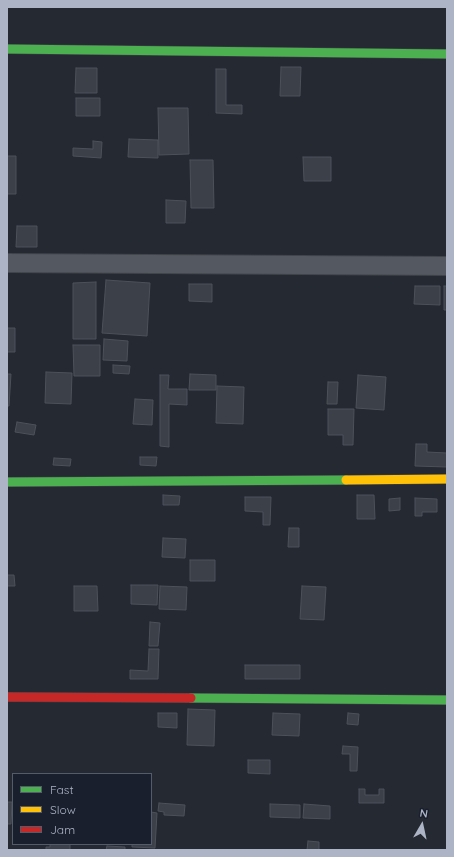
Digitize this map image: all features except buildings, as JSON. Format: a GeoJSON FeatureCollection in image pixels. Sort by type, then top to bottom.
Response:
{"type":"FeatureCollection","features":[{"type":"Feature","properties":{"kind":"street"},"geometry":{"type":"LineString","coordinates":[[7,49],[447,54]]}},
{"type":"Feature","properties":{"kind":"street"},"geometry":{"type":"LineString","coordinates":[[7,263],[447,266]]}},
{"type":"Feature","properties":{"kind":"street"},"geometry":{"type":"LineString","coordinates":[[7,482],[447,479]]}},
{"type":"Feature","properties":{"kind":"street"},"geometry":{"type":"LineString","coordinates":[[7,697],[447,700]]}},
{"type":"Feature","properties":{"kind":"traffic: fast"},"geometry":{"type":"LineString","coordinates":[[7,49],[447,54]]}},
{"type":"Feature","properties":{"kind":"traffic: fast"},"geometry":{"type":"LineString","coordinates":[[7,482],[346,480]]}},
{"type":"Feature","properties":{"kind":"traffic: fast"},"geometry":{"type":"LineString","coordinates":[[191,698],[447,700]]}},
{"type":"Feature","properties":{"kind":"traffic: slow"},"geometry":{"type":"LineString","coordinates":[[346,480],[447,479]]}},
{"type":"Feature","properties":{"kind":"traffic: jam"},"geometry":{"type":"LineString","coordinates":[[7,697],[191,698]]}}]}
